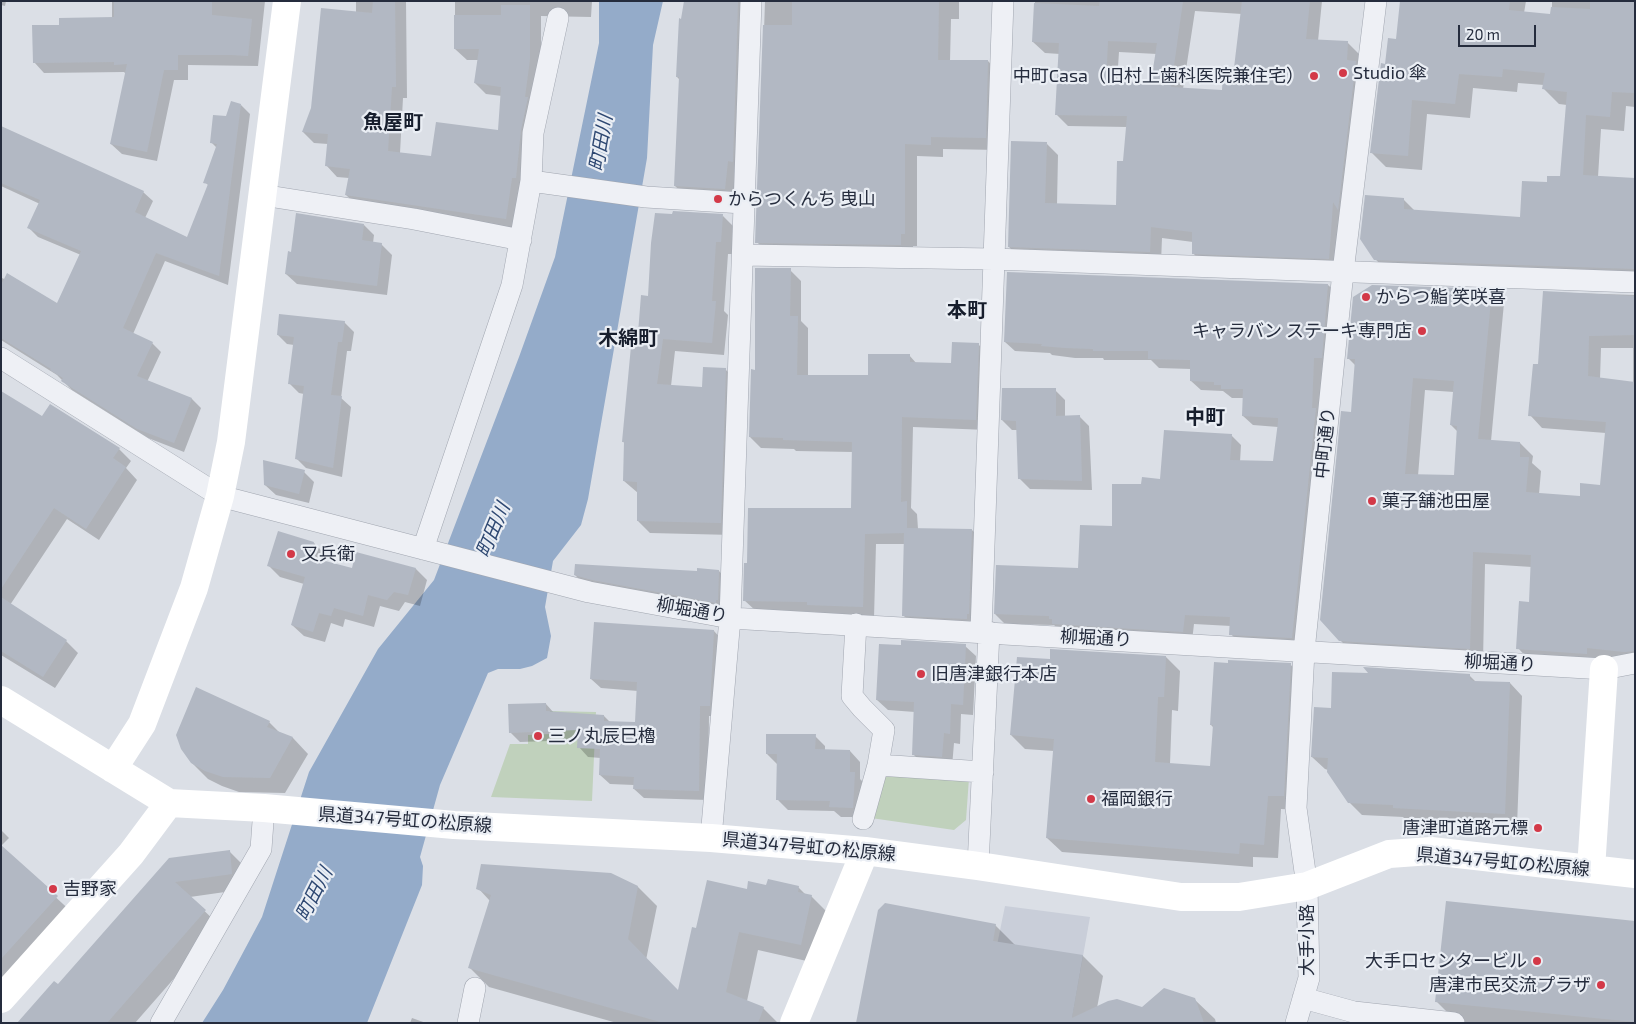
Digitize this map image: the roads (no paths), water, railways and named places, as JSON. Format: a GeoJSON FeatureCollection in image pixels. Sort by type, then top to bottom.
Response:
{"type":"FeatureCollection","features":[{"type":"Feature","properties":{"kind":"main road"},"geometry":{"type":"LineString","coordinates":[[113,770],[142,724],[194,588],[220,496],[231,442],[287,1]]}},
{"type":"Feature","properties":{"kind":"main road"},"geometry":{"type":"LineString","coordinates":[[1591,869],[1604,669]]}},
{"type":"Feature","properties":{"kind":"main road","name":"県道347号虹の松原線"},"geometry":{"type":"LineString","coordinates":[[1,700],[169,803],[273,809],[454,825],[711,838],[865,851],[1181,897],[1239,897],[1307,886],[1389,854],[1431,851],[1635,874]]}},
{"type":"Feature","properties":{"kind":"main road"},"geometry":{"type":"LineString","coordinates":[[1,999],[131,854],[169,803]]}},
{"type":"Feature","properties":{"kind":"main road"},"geometry":{"type":"LineString","coordinates":[[794,1023],[865,851]]}},
{"type":"Feature","properties":{"kind":"street"},"geometry":{"type":"LineString","coordinates":[[711,838],[730,618],[751,1]]}},
{"type":"Feature","properties":{"kind":"street"},"geometry":{"type":"LineString","coordinates":[[978,866],[983,772],[993,259],[1003,1]]}},
{"type":"Feature","properties":{"kind":"street","name":"中町通り"},"geometry":{"type":"LineString","coordinates":[[1307,886],[1296,808],[1304,651],[1343,272],[1376,1]]}},
{"type":"Feature","properties":{"kind":"street"},"geometry":{"type":"LineString","coordinates":[[423,549],[512,285],[531,181],[533,133],[558,18]]}},
{"type":"Feature","properties":{"kind":"street"},"geometry":{"type":"LineString","coordinates":[[531,181],[646,197],[743,202]]}},
{"type":"Feature","properties":{"kind":"street"},"geometry":{"type":"LineString","coordinates":[[262,195],[414,219],[521,240]]}},
{"type":"Feature","properties":{"kind":"street"},"geometry":{"type":"LineString","coordinates":[[743,255],[993,259],[1635,282]]}},
{"type":"Feature","properties":{"kind":"street","name":"柳堀通り"},"geometry":{"type":"LineString","coordinates":[[1,358],[220,496],[589,592],[730,618],[1604,669],[1635,663]]}},
{"type":"Feature","properties":{"kind":"street"},"geometry":{"type":"LineString","coordinates":[[856,624],[852,696],[884,730],[878,765],[863,819]]}},
{"type":"Feature","properties":{"kind":"street"},"geometry":{"type":"LineString","coordinates":[[878,765],[983,772]]}},
{"type":"Feature","properties":{"kind":"street"},"geometry":{"type":"LineString","coordinates":[[162,1023],[261,849],[273,809]]}},
{"type":"Feature","properties":{"kind":"street","name":"大手小路"},"geometry":{"type":"LineString","coordinates":[[1296,1023],[1309,978],[1307,886]]}},
{"type":"Feature","properties":{"kind":"street"},"geometry":{"type":"LineString","coordinates":[[468,1023],[476,988]]}},
{"type":"Feature","properties":{"kind":"street"},"geometry":{"type":"LineString","coordinates":[[1303,998],[1354,1012],[1454,1023]]}},
{"type":"Feature","properties":{"kind":"water","name":"町田川"},"geometry":{"type":"Polygon","coordinates":[[[599,1],[663,1],[653,45],[647,158],[588,499],[581,525],[553,561],[545,607],[551,636],[547,658],[532,666],[520,669],[498,669],[488,673],[440,785],[420,857],[423,866],[422,885],[367,1023],[202,1023],[223,990],[262,917],[309,772],[378,649],[434,580],[555,257],[599,43],[599,1]]]}},
{"type":"Feature","properties":{"kind":"place","name":"Studio 傘"},"geometry":{"type":"Point","coordinates":[1343,73]}},
{"type":"Feature","properties":{"kind":"place","name":"中町Casa（旧村上歯科医院兼住宅）"},"geometry":{"type":"Point","coordinates":[1314,76]}},
{"type":"Feature","properties":{"kind":"place","name":"からつくんち 曳山"},"geometry":{"type":"Point","coordinates":[718,199]}},
{"type":"Feature","properties":{"kind":"place","name":"からつ鮨 笑咲喜"},"geometry":{"type":"Point","coordinates":[1366,297]}},
{"type":"Feature","properties":{"kind":"place","name":"キャラバン ステーキ専門店"},"geometry":{"type":"Point","coordinates":[1422,331]}},
{"type":"Feature","properties":{"kind":"place","name":"菓子舗池田屋"},"geometry":{"type":"Point","coordinates":[1372,501]}},
{"type":"Feature","properties":{"kind":"place","name":"又兵衛"},"geometry":{"type":"Point","coordinates":[291,554]}},
{"type":"Feature","properties":{"kind":"place","name":"旧唐津銀行本店"},"geometry":{"type":"Point","coordinates":[921,674]}},
{"type":"Feature","properties":{"kind":"place","name":"三ノ丸辰巳櫓"},"geometry":{"type":"Point","coordinates":[538,736]}},
{"type":"Feature","properties":{"kind":"place","name":"福岡銀行"},"geometry":{"type":"Point","coordinates":[1091,799]}},
{"type":"Feature","properties":{"kind":"place","name":"唐津町道路元標"},"geometry":{"type":"Point","coordinates":[1538,828]}},
{"type":"Feature","properties":{"kind":"place","name":"吉野家"},"geometry":{"type":"Point","coordinates":[53,889]}},
{"type":"Feature","properties":{"kind":"place","name":"大手口センタービル"},"geometry":{"type":"Point","coordinates":[1537,961]}},
{"type":"Feature","properties":{"kind":"place","name":"唐津市民交流プラザ"},"geometry":{"type":"Point","coordinates":[1601,985]}},
{"type":"Feature","properties":{"kind":"district","name":"魚屋町"},"geometry":{"type":"Point","coordinates":[393,122]}},
{"type":"Feature","properties":{"kind":"district","name":"本町"},"geometry":{"type":"Point","coordinates":[967,310]}},
{"type":"Feature","properties":{"kind":"district","name":"木綿町"},"geometry":{"type":"Point","coordinates":[628,338]}},
{"type":"Feature","properties":{"kind":"district","name":"中町"},"geometry":{"type":"Point","coordinates":[1205,417]}}]}
